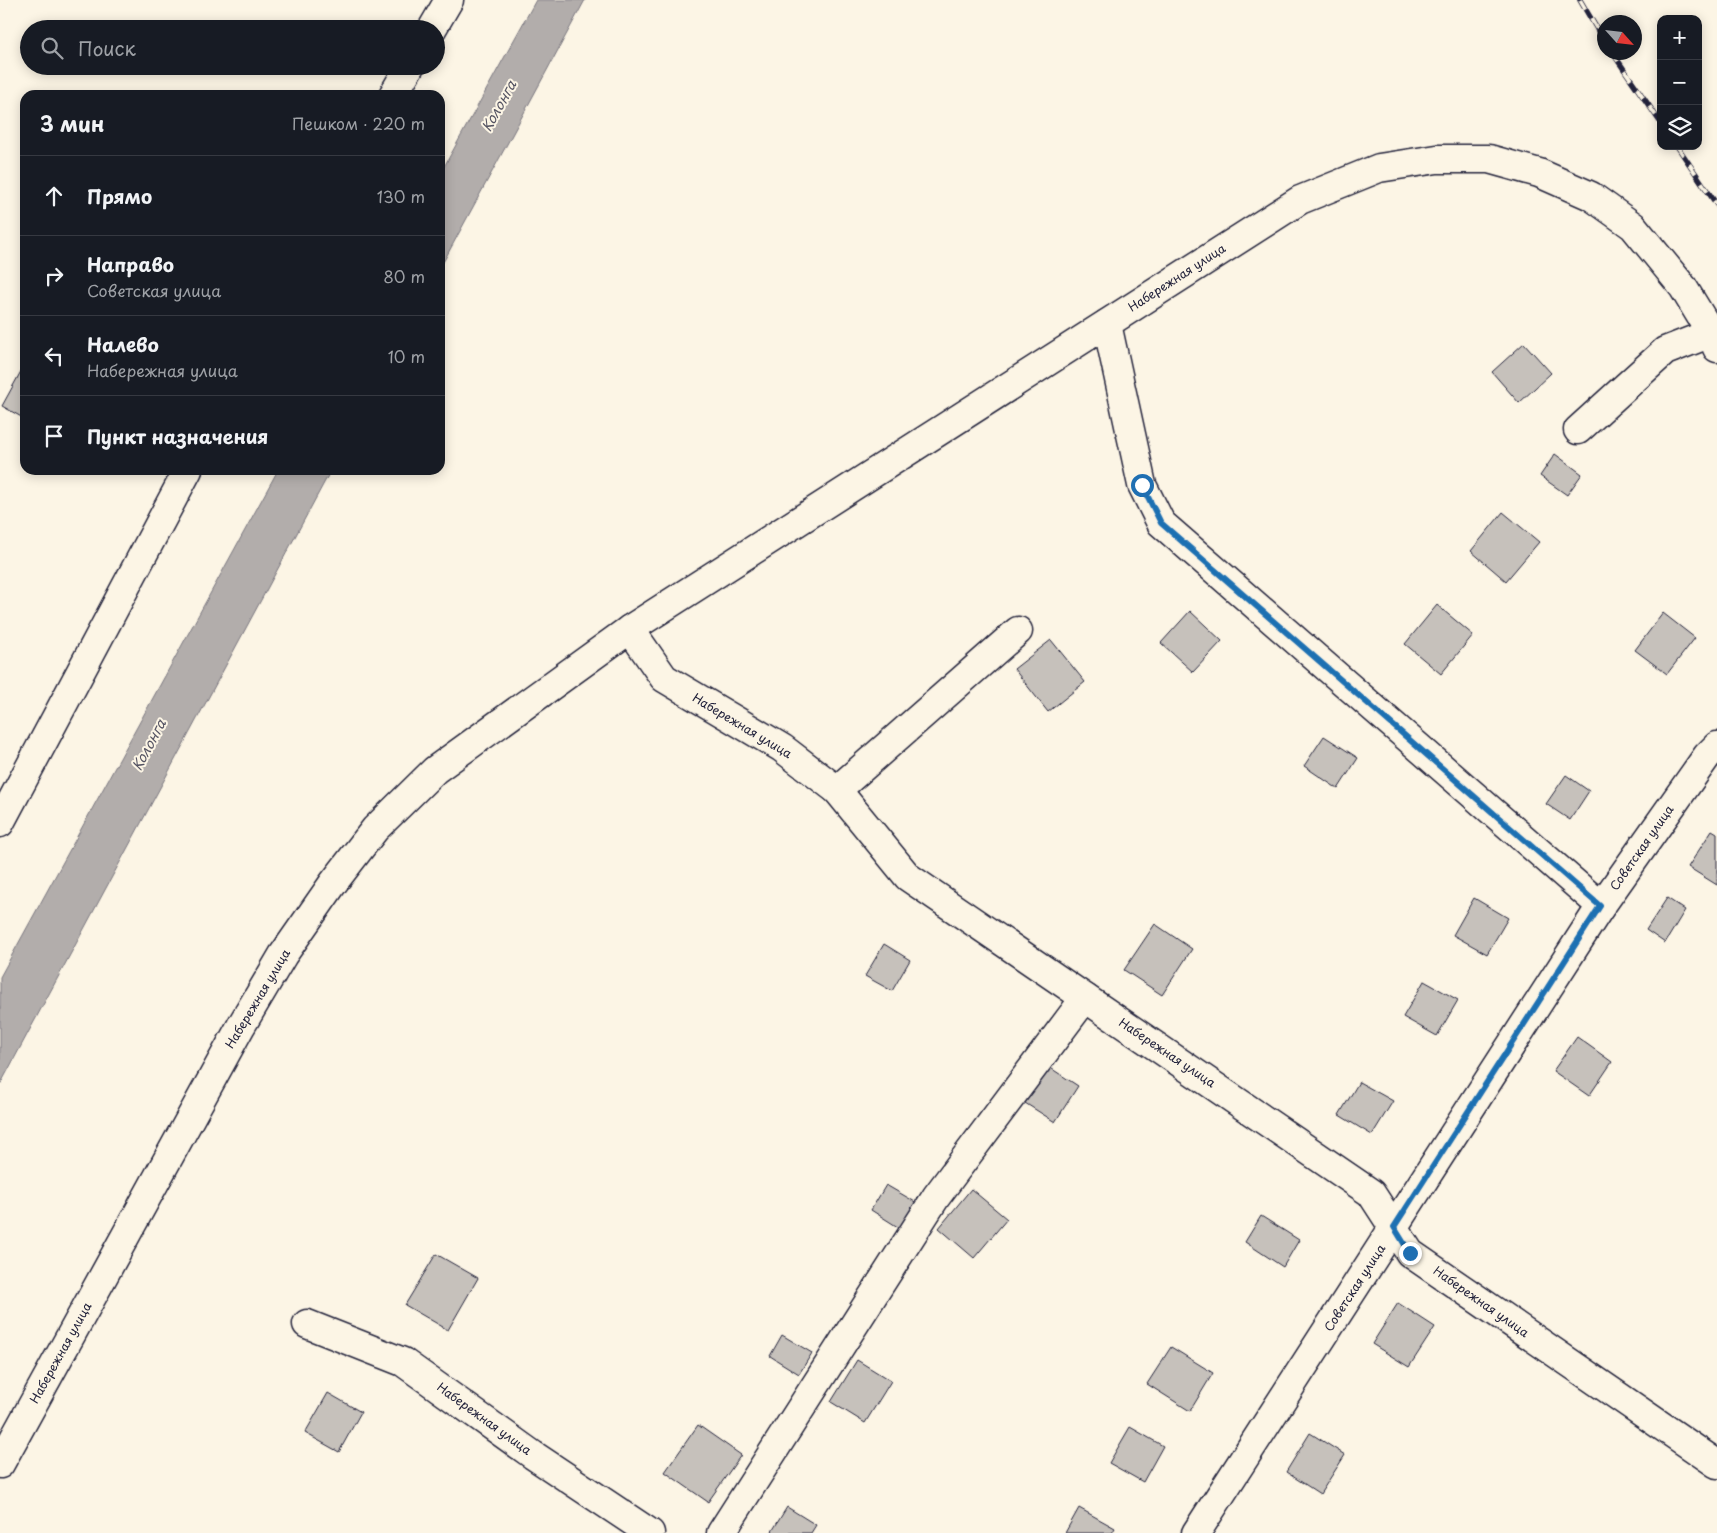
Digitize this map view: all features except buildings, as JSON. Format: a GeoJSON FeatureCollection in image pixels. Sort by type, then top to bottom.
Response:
{"type":"FeatureCollection","features":[{"type":"Feature","properties":{"kind":"main road"},"geometry":{"type":"LineString","coordinates":[[437,20],[449,0]]}},
{"type":"Feature","properties":{"kind":"main road"},"geometry":{"type":"LineString","coordinates":[[396,90],[405,75]]}},
{"type":"Feature","properties":{"kind":"main road","name":"Набережная улица"},"geometry":{"type":"LineString","coordinates":[[0,1464],[241,1026],[283,955],[334,882],[375,829],[435,770],[630,629],[1300,200],[1379,168],[1436,159],[1489,159],[1539,173],[1590,196],[1633,226],[1683,287],[1714,341]]}},
{"type":"Feature","properties":{"kind":"main road"},"geometry":{"type":"LineString","coordinates":[[1107,324],[1142,485],[1161,523],[1600,906]]}},
{"type":"Feature","properties":{"kind":"main road"},"geometry":{"type":"LineString","coordinates":[[1578,430],[1665,351],[1714,341]]}},
{"type":"Feature","properties":{"kind":"main road"},"geometry":{"type":"LineString","coordinates":[[0,823],[185,475]]}},
{"type":"Feature","properties":{"kind":"main road","name":"Набережная улица"},"geometry":{"type":"LineString","coordinates":[[630,629],[664,678],[782,748],[837,790],[908,876],[1372,1193],[1410,1253],[1717,1464]]}},
{"type":"Feature","properties":{"kind":"main road"},"geometry":{"type":"LineString","coordinates":[[837,790],[1018,631]]}},
{"type":"Feature","properties":{"kind":"main road","name":"Советская улица"},"geometry":{"type":"LineString","coordinates":[[1196,1533],[1600,906],[1707,756],[1717,746]]}},
{"type":"Feature","properties":{"kind":"main road"},"geometry":{"type":"LineString","coordinates":[[721,1533],[936,1197],[1085,998]]}},
{"type":"Feature","properties":{"kind":"main road","name":"Набережная улица"},"geometry":{"type":"LineString","coordinates":[[308,1324],[403,1362],[533,1455],[650,1533]]}},
{"type":"Feature","properties":{"kind":"water","name":"Колонга"},"geometry":{"type":"Polygon","coordinates":[[[536,0],[585,0],[445,259],[445,165],[536,0]]]}},
{"type":"Feature","properties":{"kind":"water","name":"Колонга"},"geometry":{"type":"Polygon","coordinates":[[[275,475],[328,475],[0,1085],[0,977],[275,475]]]}},
{"type":"Feature","properties":{"kind":"railway"},"geometry":{"type":"LineString","coordinates":[[1580,0],[1597,29]]}},
{"type":"Feature","properties":{"kind":"railway"},"geometry":{"type":"LineString","coordinates":[[1618,60],[1657,117]]}},
{"type":"Feature","properties":{"kind":"railway"},"geometry":{"type":"LineString","coordinates":[[1680,150],[1717,205]]}},
{"type":"Feature","properties":{"kind":"route"},"geometry":{"type":"LineString","coordinates":[[1142,485],[1161,523],[1600,906],[1394,1227],[1410,1253]]}}]}
